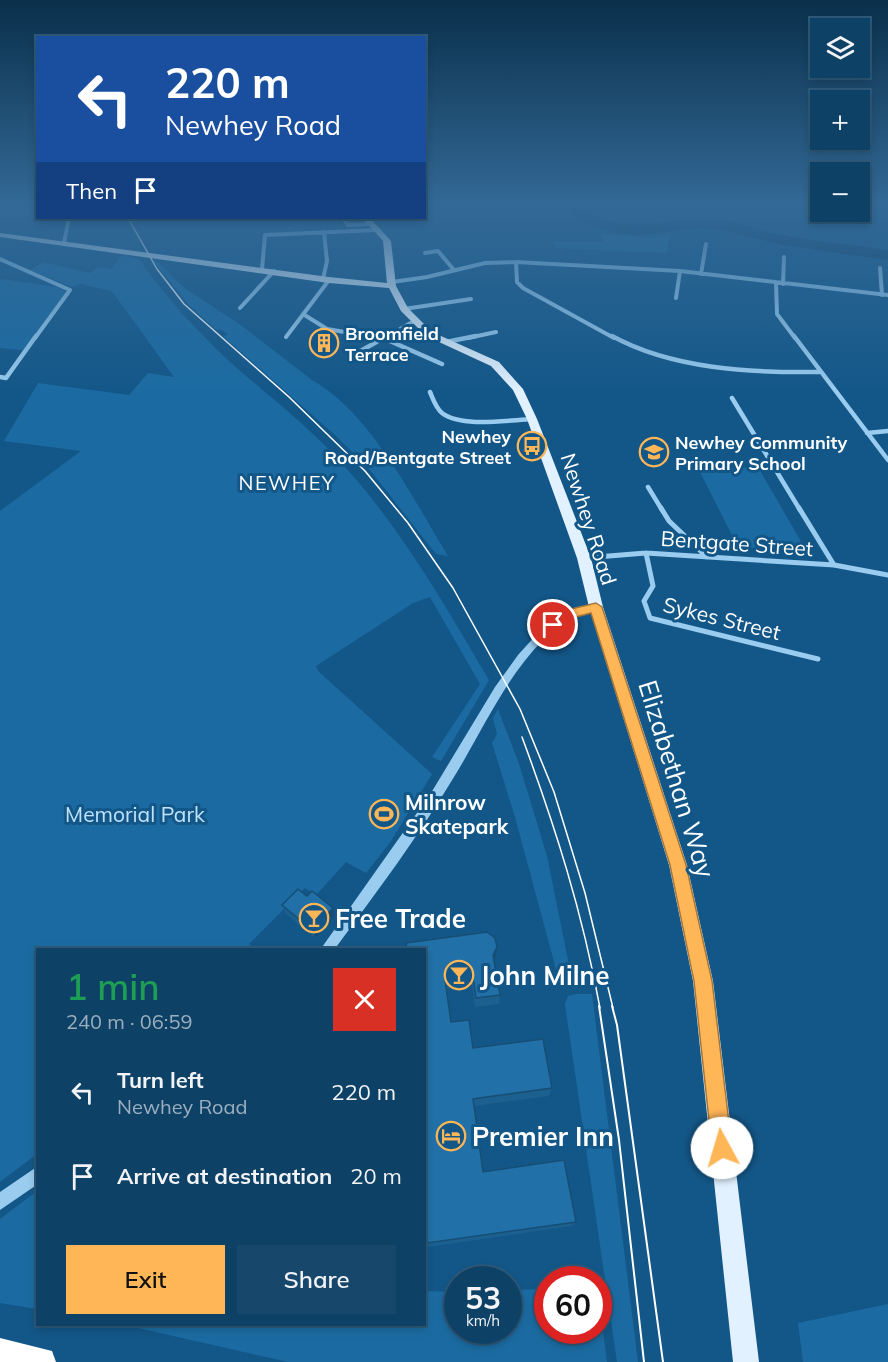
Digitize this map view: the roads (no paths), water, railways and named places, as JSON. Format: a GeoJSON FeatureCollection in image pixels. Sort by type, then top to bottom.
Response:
{"type":"FeatureCollection","features":[{"type":"Feature","properties":{"kind":"highway"},"geometry":{"type":"LineString","coordinates":[[0,1353],[41,1362]]}},
{"type":"Feature","properties":{"kind":"main road"},"geometry":{"type":"LineString","coordinates":[[236,266],[326,279],[392,284],[390,266]]}},
{"type":"Feature","properties":{"kind":"main road","name":"Newhey Road"},"geometry":{"type":"LineString","coordinates":[[392,284],[404,309],[429,334],[502,369],[518,389],[532,419],[584,558],[596,607]]}},
{"type":"Feature","properties":{"kind":"main road","name":"Elizabethan Way"},"geometry":{"type":"LineString","coordinates":[[596,607],[678,865],[703,981],[746,1362]]}},
{"type":"Feature","properties":{"kind":"street"},"geometry":{"type":"LineString","coordinates":[[0,378],[6,378],[70,291],[14,266]]}},
{"type":"Feature","properties":{"kind":"street"},"geometry":{"type":"LineString","coordinates":[[286,337],[326,279],[327,266]]}},
{"type":"Feature","properties":{"kind":"street"},"geometry":{"type":"LineString","coordinates":[[449,266],[453,270]]}},
{"type":"Feature","properties":{"kind":"street"},"geometry":{"type":"LineString","coordinates":[[392,284],[474,266]]}},
{"type":"Feature","properties":{"kind":"street"},"geometry":{"type":"LineString","coordinates":[[516,266],[517,282],[523,288],[648,353],[683,362],[773,373],[819,372]]}},
{"type":"Feature","properties":{"kind":"street"},"geometry":{"type":"LineString","coordinates":[[591,266],[680,271],[888,296]]}},
{"type":"Feature","properties":{"kind":"street"},"geometry":{"type":"LineString","coordinates":[[701,274],[702,266]]}},
{"type":"Feature","properties":{"kind":"street"},"geometry":{"type":"LineString","coordinates":[[783,284],[784,266]]}},
{"type":"Feature","properties":{"kind":"street"},"geometry":{"type":"LineString","coordinates":[[880,268],[882,295]]}},
{"type":"Feature","properties":{"kind":"street"},"geometry":{"type":"LineString","coordinates":[[240,308],[274,271]]}},
{"type":"Feature","properties":{"kind":"street"},"geometry":{"type":"LineString","coordinates":[[676,298],[680,271]]}},
{"type":"Feature","properties":{"kind":"street"},"geometry":{"type":"LineString","coordinates":[[776,283],[777,314],[888,460]]}},
{"type":"Feature","properties":{"kind":"street"},"geometry":{"type":"LineString","coordinates":[[404,309],[471,299]]}},
{"type":"Feature","properties":{"kind":"street"},"geometry":{"type":"LineString","coordinates":[[303,314],[327,329],[383,339],[442,364]]}},
{"type":"Feature","properties":{"kind":"street"},"geometry":{"type":"LineString","coordinates":[[350,357],[414,321]]}},
{"type":"Feature","properties":{"kind":"street"},"geometry":{"type":"LineString","coordinates":[[446,342],[496,332]]}},
{"type":"Feature","properties":{"kind":"street"},"geometry":{"type":"LineString","coordinates":[[429,392],[440,412],[450,418],[532,419]]}},
{"type":"Feature","properties":{"kind":"street"},"geometry":{"type":"LineString","coordinates":[[732,398],[834,566]]}},
{"type":"Feature","properties":{"kind":"street"},"geometry":{"type":"LineString","coordinates":[[867,433],[888,431]]}},
{"type":"Feature","properties":{"kind":"street"},"geometry":{"type":"LineString","coordinates":[[648,487],[669,521],[708,558]]}},
{"type":"Feature","properties":{"kind":"street","name":"Bentgate Street"},"geometry":{"type":"LineString","coordinates":[[584,558],[646,553],[834,566],[888,575]]}},
{"type":"Feature","properties":{"kind":"street","name":"Sykes Street"},"geometry":{"type":"LineString","coordinates":[[646,553],[653,586],[644,601],[650,618],[818,659]]}},
{"type":"Feature","properties":{"kind":"street","name":"Newhey Road"},"geometry":{"type":"LineString","coordinates":[[328,948],[394,860],[492,702],[533,644],[553,625],[572,614],[596,607]]}},
{"type":"Feature","properties":{"kind":"street"},"geometry":{"type":"LineString","coordinates":[[0,1202],[36,1175]]}},
{"type":"Feature","properties":{"kind":"tram line"},"geometry":{"type":"LineString","coordinates":[[155,266],[184,304],[289,397],[365,471],[408,523],[453,588],[520,709],[554,792],[585,893],[613,1008]]}},
{"type":"Feature","properties":{"kind":"tram line"},"geometry":{"type":"LineString","coordinates":[[522,737],[567,871],[585,938],[600,1008]]}},
{"type":"Feature","properties":{"kind":"tram line"},"geometry":{"type":"LineString","coordinates":[[599,1006],[619,1140],[644,1362]]}},
{"type":"Feature","properties":{"kind":"tram line"},"geometry":{"type":"LineString","coordinates":[[612,1006],[617,1025],[663,1362]]}},
{"type":"Feature","properties":{"kind":"place","name":"Broomfield Terrace"},"geometry":{"type":"Point","coordinates":[324,343]}},
{"type":"Feature","properties":{"kind":"place","name":"Newhey Road/Bentgate Street"},"geometry":{"type":"Point","coordinates":[532,446]}},
{"type":"Feature","properties":{"kind":"place","name":"Newhey Community Primary School"},"geometry":{"type":"Point","coordinates":[654,452]}},
{"type":"Feature","properties":{"kind":"place","name":"Milnrow Skatepark"},"geometry":{"type":"Point","coordinates":[384,814]}},
{"type":"Feature","properties":{"kind":"place","name":"Free Trade"},"geometry":{"type":"Point","coordinates":[314,918]}},
{"type":"Feature","properties":{"kind":"place","name":"John Milne"},"geometry":{"type":"Point","coordinates":[459,975]}},
{"type":"Feature","properties":{"kind":"place","name":"Premier Inn"},"geometry":{"type":"Point","coordinates":[451,1136]}},
{"type":"Feature","properties":{"kind":"district","name":"NEWHEY"},"geometry":{"type":"Point","coordinates":[287,482]}},
{"type":"Feature","properties":{"kind":"park label","name":"Memorial Park"},"geometry":{"type":"Point","coordinates":[135,814]}}]}
